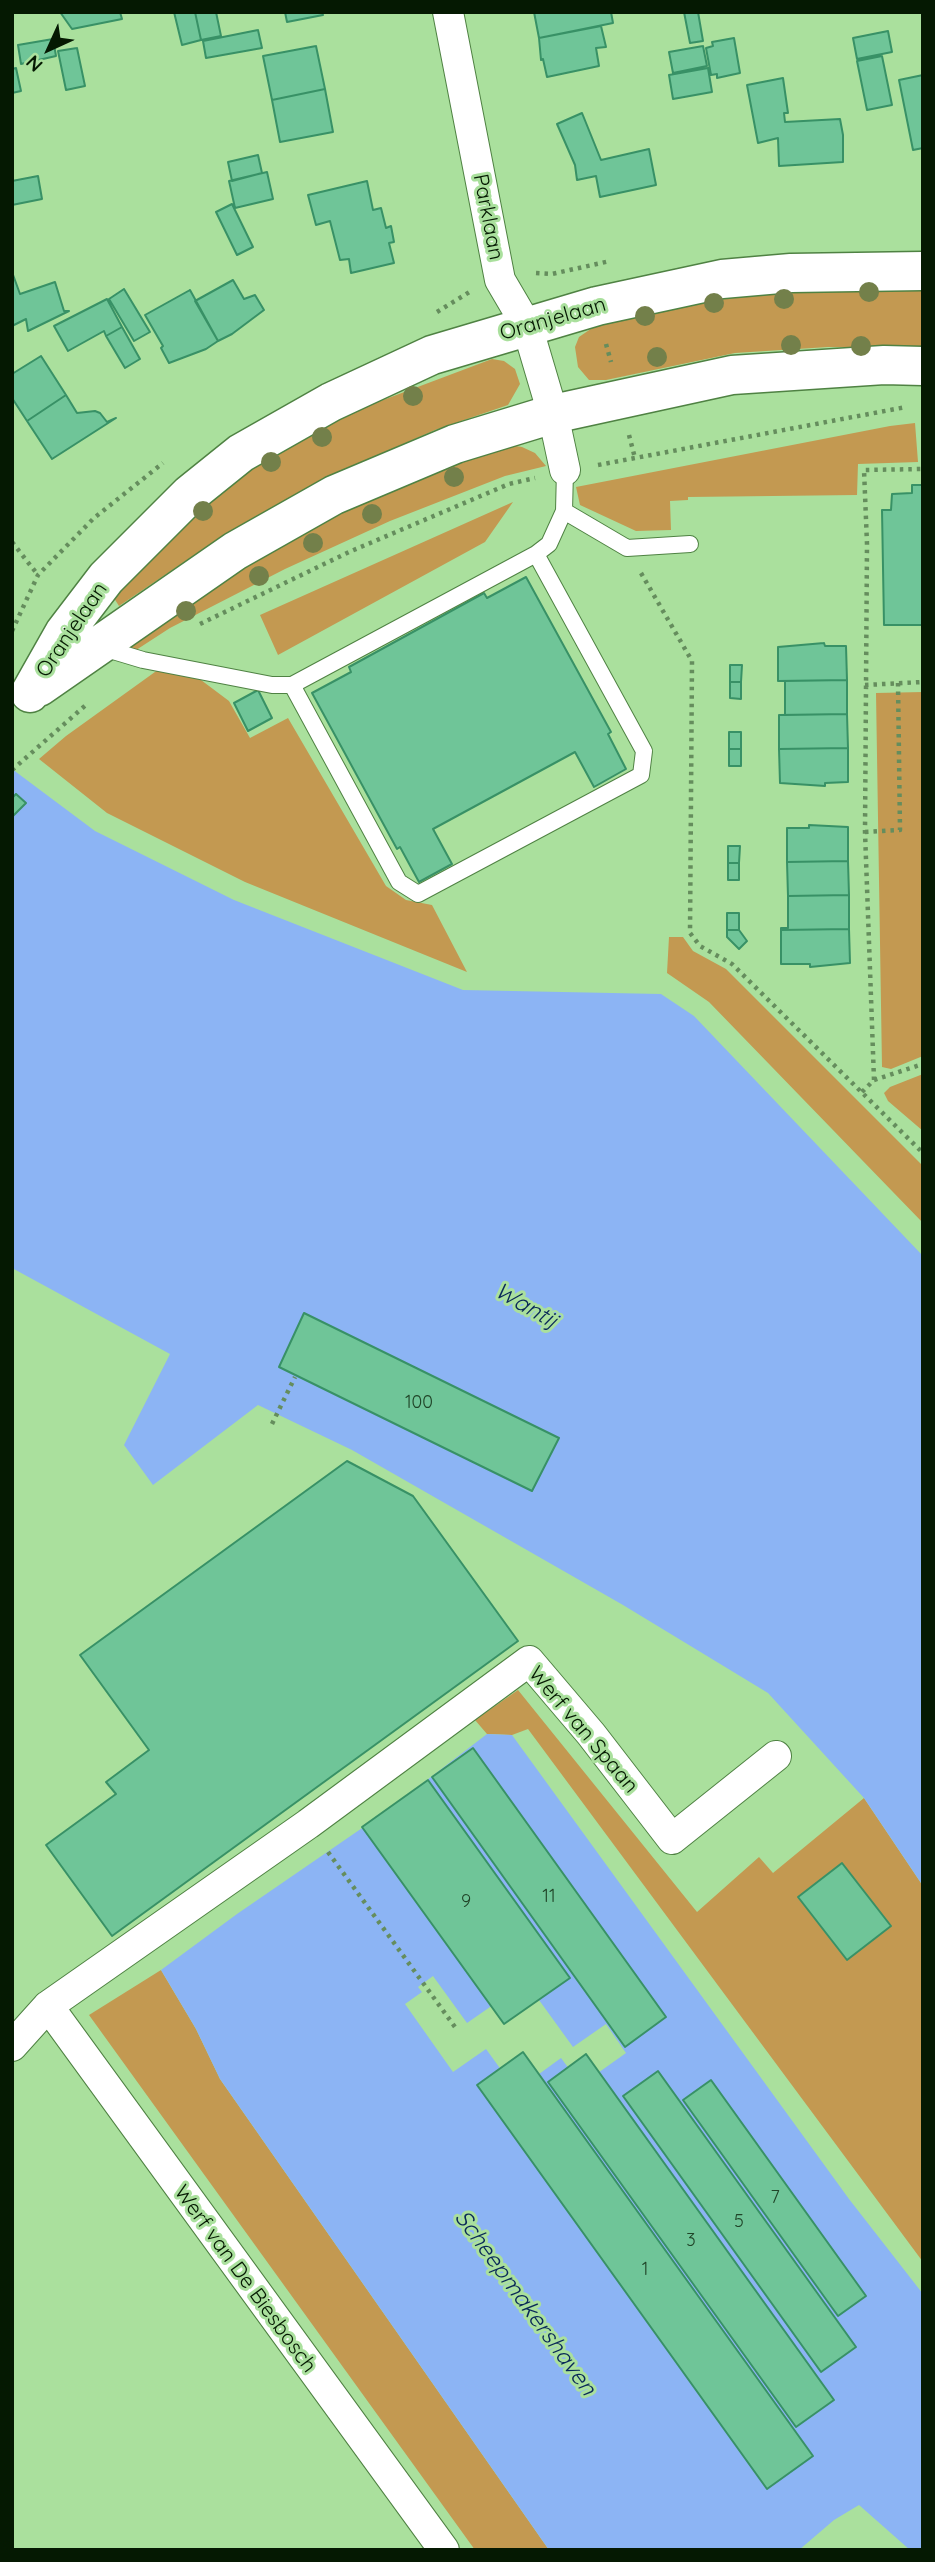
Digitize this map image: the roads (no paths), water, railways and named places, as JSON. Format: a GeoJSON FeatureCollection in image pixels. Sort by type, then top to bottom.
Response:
{"type":"FeatureCollection","features":[{"type":"Feature","properties":{"kind":"main road","name":"Oranjelaan"},"geometry":{"type":"LineString","coordinates":[[21,702],[64,633],[106,578],[190,494],[241,453],[331,402],[432,355],[597,306],[722,279],[791,273],[923,271]]}},
{"type":"Feature","properties":{"kind":"main road","name":"Oranjelaan"},"geometry":{"type":"LineString","coordinates":[[21,702],[235,551],[334,495],[455,444],[553,414],[732,375],[884,365],[923,366]]}},
{"type":"Feature","properties":{"kind":"street","name":"Parklaan"},"geometry":{"type":"LineString","coordinates":[[448,12],[500,280],[527,326],[553,414],[565,470]]}},
{"type":"Feature","properties":{"kind":"street","name":"Werf van Spaan"},"geometry":{"type":"LineString","coordinates":[[12,2046],[48,2006],[308,1824],[529,1661],[591,1734],[672,1839],[776,1756]]}},
{"type":"Feature","properties":{"kind":"street","name":"Werf van De Biesbosch"},"geometry":{"type":"LineString","coordinates":[[48,2006],[444,2550]]}},
{"type":"Feature","properties":{"kind":"lane"},"geometry":{"type":"LineString","coordinates":[[97,646],[143,660],[272,685],[292,685],[536,554],[549,544],[564,511],[565,470]]}},
{"type":"Feature","properties":{"kind":"lane"},"geometry":{"type":"LineString","coordinates":[[564,511],[627,548],[690,544]]}},
{"type":"Feature","properties":{"kind":"lane"},"geometry":{"type":"LineString","coordinates":[[292,685],[399,882],[418,894],[641,775],[643,751],[536,554]]}},
{"type":"Feature","properties":{"kind":"water","name":"Wantij"},"geometry":{"type":"Polygon","coordinates":[[[12,769],[95,831],[234,900],[463,990],[661,994],[694,1016],[923,1256],[923,1886],[864,1798],[768,1693],[623,1605],[352,1450],[258,1405],[153,1485],[124,1445],[170,1354],[12,1268],[12,769]]]}},
{"type":"Feature","properties":{"kind":"water","name":"Scheepmakershaven"},"geometry":{"type":"Polygon","coordinates":[[[487,1734],[512,1735],[849,2199],[923,2294],[923,2550],[910,2550],[859,2505],[834,2520],[799,2550],[549,2550],[220,2079],[196,2029],[161,1970],[384,1813],[487,1734]]]}}]}
